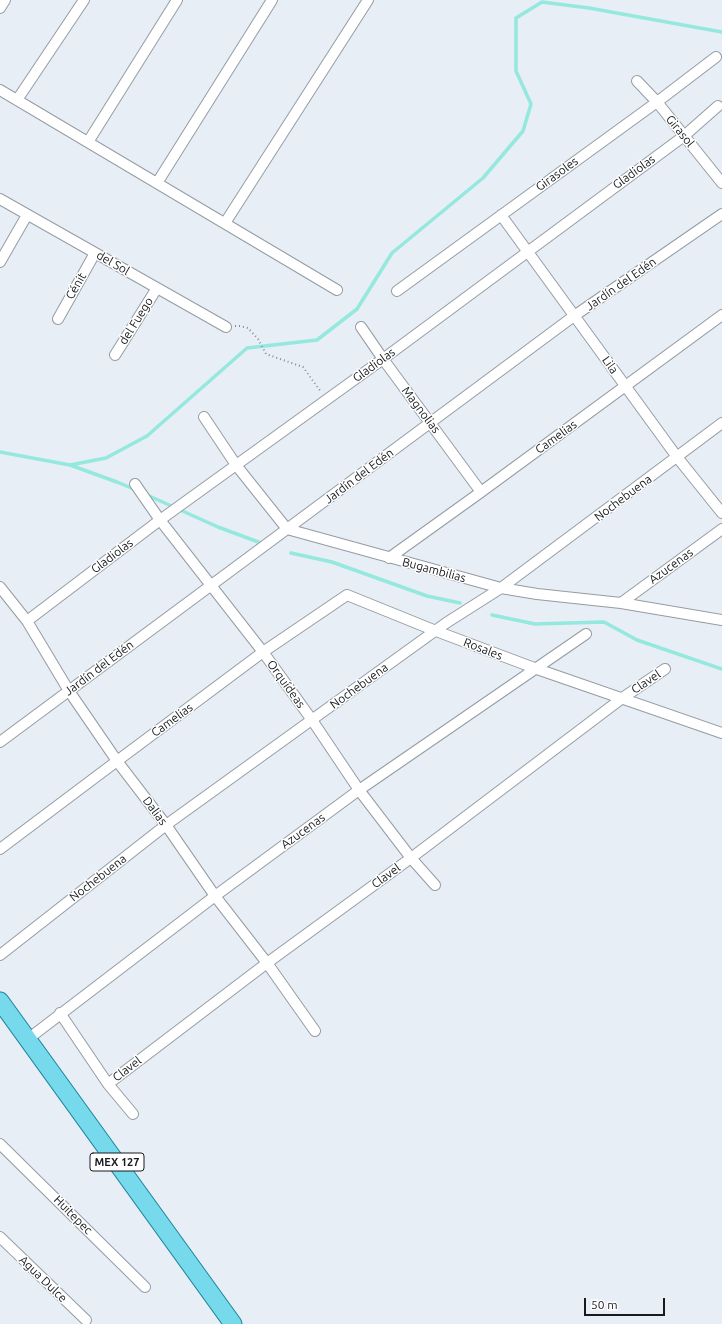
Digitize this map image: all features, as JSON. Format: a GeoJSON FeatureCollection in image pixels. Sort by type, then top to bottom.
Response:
{"type":"FeatureCollection","features":[{"type":"Feature","properties":{"kind":"main road","name":"MEX 127"},"geometry":{"type":"LineString","coordinates":[[0,1001],[233,1324]]}},
{"type":"Feature","properties":{"kind":"street"},"geometry":{"type":"LineString","coordinates":[[0,8],[5,0]]}},
{"type":"Feature","properties":{"kind":"street"},"geometry":{"type":"LineString","coordinates":[[17,100],[84,0]]}},
{"type":"Feature","properties":{"kind":"street"},"geometry":{"type":"LineString","coordinates":[[88,142],[177,0]]}},
{"type":"Feature","properties":{"kind":"street"},"geometry":{"type":"LineString","coordinates":[[157,183],[272,0]]}},
{"type":"Feature","properties":{"kind":"street"},"geometry":{"type":"LineString","coordinates":[[225,223],[368,0]]}},
{"type":"Feature","properties":{"kind":"street","name":"Girasoles"},"geometry":{"type":"LineString","coordinates":[[397,291],[657,102],[716,57]]}},
{"type":"Feature","properties":{"kind":"street","name":"Girasol"},"geometry":{"type":"LineString","coordinates":[[637,80],[657,102],[722,183]]}},
{"type":"Feature","properties":{"kind":"street"},"geometry":{"type":"LineString","coordinates":[[0,90],[337,290]]}},
{"type":"Feature","properties":{"kind":"street","name":"Gladiolas"},"geometry":{"type":"LineString","coordinates":[[26,621],[163,518],[382,359],[684,136],[718,106]]}},
{"type":"Feature","properties":{"kind":"street","name":"del Sol"},"geometry":{"type":"LineString","coordinates":[[0,199],[226,327]]}},
{"type":"Feature","properties":{"kind":"street","name":"Jardín del Edén"},"geometry":{"type":"LineString","coordinates":[[0,742],[574,316],[722,214]]}},
{"type":"Feature","properties":{"kind":"street"},"geometry":{"type":"LineString","coordinates":[[0,262],[27,215]]}},
{"type":"Feature","properties":{"kind":"street","name":"Lila"},"geometry":{"type":"LineString","coordinates":[[501,215],[677,457],[722,513]]}},
{"type":"Feature","properties":{"kind":"street","name":"Cénit"},"geometry":{"type":"LineString","coordinates":[[58,319],[95,253]]}},
{"type":"Feature","properties":{"kind":"street","name":"del Fuego"},"geometry":{"type":"LineString","coordinates":[[115,355],[157,288]]}},
{"type":"Feature","properties":{"kind":"street","name":"Camelias"},"geometry":{"type":"LineString","coordinates":[[388,558],[482,492],[722,315]]}},
{"type":"Feature","properties":{"kind":"street","name":"Magnolias"},"geometry":{"type":"LineString","coordinates":[[362,327],[382,359],[482,492]]}},
{"type":"Feature","properties":{"kind":"street"},"geometry":{"type":"LineString","coordinates":[[204,417],[236,465],[287,530]]}},
{"type":"Feature","properties":{"kind":"street","name":"Nochebuena"},"geometry":{"type":"LineString","coordinates":[[0,955],[166,825],[446,623],[501,588],[722,423]]}},
{"type":"Feature","properties":{"kind":"street","name":"Orquídeas"},"geometry":{"type":"LineString","coordinates":[[135,484],[163,518],[211,586],[263,652],[312,720],[359,790],[411,858],[436,885]]}},
{"type":"Feature","properties":{"kind":"street","name":"Azucenas"},"geometry":{"type":"LineString","coordinates":[[621,603],[722,529]]}},
{"type":"Feature","properties":{"kind":"street","name":"Bugambilias"},"geometry":{"type":"LineString","coordinates":[[287,530],[501,588],[537,594],[621,603],[722,620]]}},
{"type":"Feature","properties":{"kind":"street","name":"Dalias"},"geometry":{"type":"LineString","coordinates":[[0,587],[26,621],[69,691],[116,761],[166,825],[215,896],[267,963],[315,1031]]}},
{"type":"Feature","properties":{"kind":"street","name":"Camelias"},"geometry":{"type":"LineString","coordinates":[[0,849],[263,652],[347,595]]}},
{"type":"Feature","properties":{"kind":"street","name":"Rosales"},"geometry":{"type":"LineString","coordinates":[[347,595],[436,631],[537,669],[722,733]]}},
{"type":"Feature","properties":{"kind":"street","name":"Azucenas"},"geometry":{"type":"LineString","coordinates":[[28,1039],[215,896],[359,790],[586,634]]}},
{"type":"Feature","properties":{"kind":"street","name":"Clavel"},"geometry":{"type":"LineString","coordinates":[[108,1084],[267,963],[411,858],[621,699],[665,669]]}},
{"type":"Feature","properties":{"kind":"street"},"geometry":{"type":"LineString","coordinates":[[60,1014],[108,1084],[133,1114]]}},
{"type":"Feature","properties":{"kind":"street","name":"Huitepec"},"geometry":{"type":"LineString","coordinates":[[0,1144],[145,1287]]}},
{"type":"Feature","properties":{"kind":"street","name":"Agua Dulce"},"geometry":{"type":"LineString","coordinates":[[0,1237],[86,1320]]}},
{"type":"Feature","properties":{"kind":"path"},"geometry":{"type":"LineString","coordinates":[[226,327],[240,326],[248,328],[258,340],[266,354],[303,367],[326,400]]}},
{"type":"Feature","properties":{"kind":"waterway"},"geometry":{"type":"LineString","coordinates":[[70,465],[106,458],[147,436],[247,348],[317,340],[357,309],[392,253],[483,178],[523,131],[531,104],[516,71],[516,18],[542,2],[589,8],[722,32]]}},
{"type":"Feature","properties":{"kind":"waterway"},"geometry":{"type":"LineString","coordinates":[[0,452],[70,465],[136,490]]}},
{"type":"Feature","properties":{"kind":"waterway"},"geometry":{"type":"LineString","coordinates":[[147,495],[218,527],[261,543]]}},
{"type":"Feature","properties":{"kind":"waterway"},"geometry":{"type":"LineString","coordinates":[[291,553],[332,562],[427,596],[460,603]]}},
{"type":"Feature","properties":{"kind":"waterway"},"geometry":{"type":"LineString","coordinates":[[492,615],[535,624],[604,622],[637,640],[722,669]]}}]}
